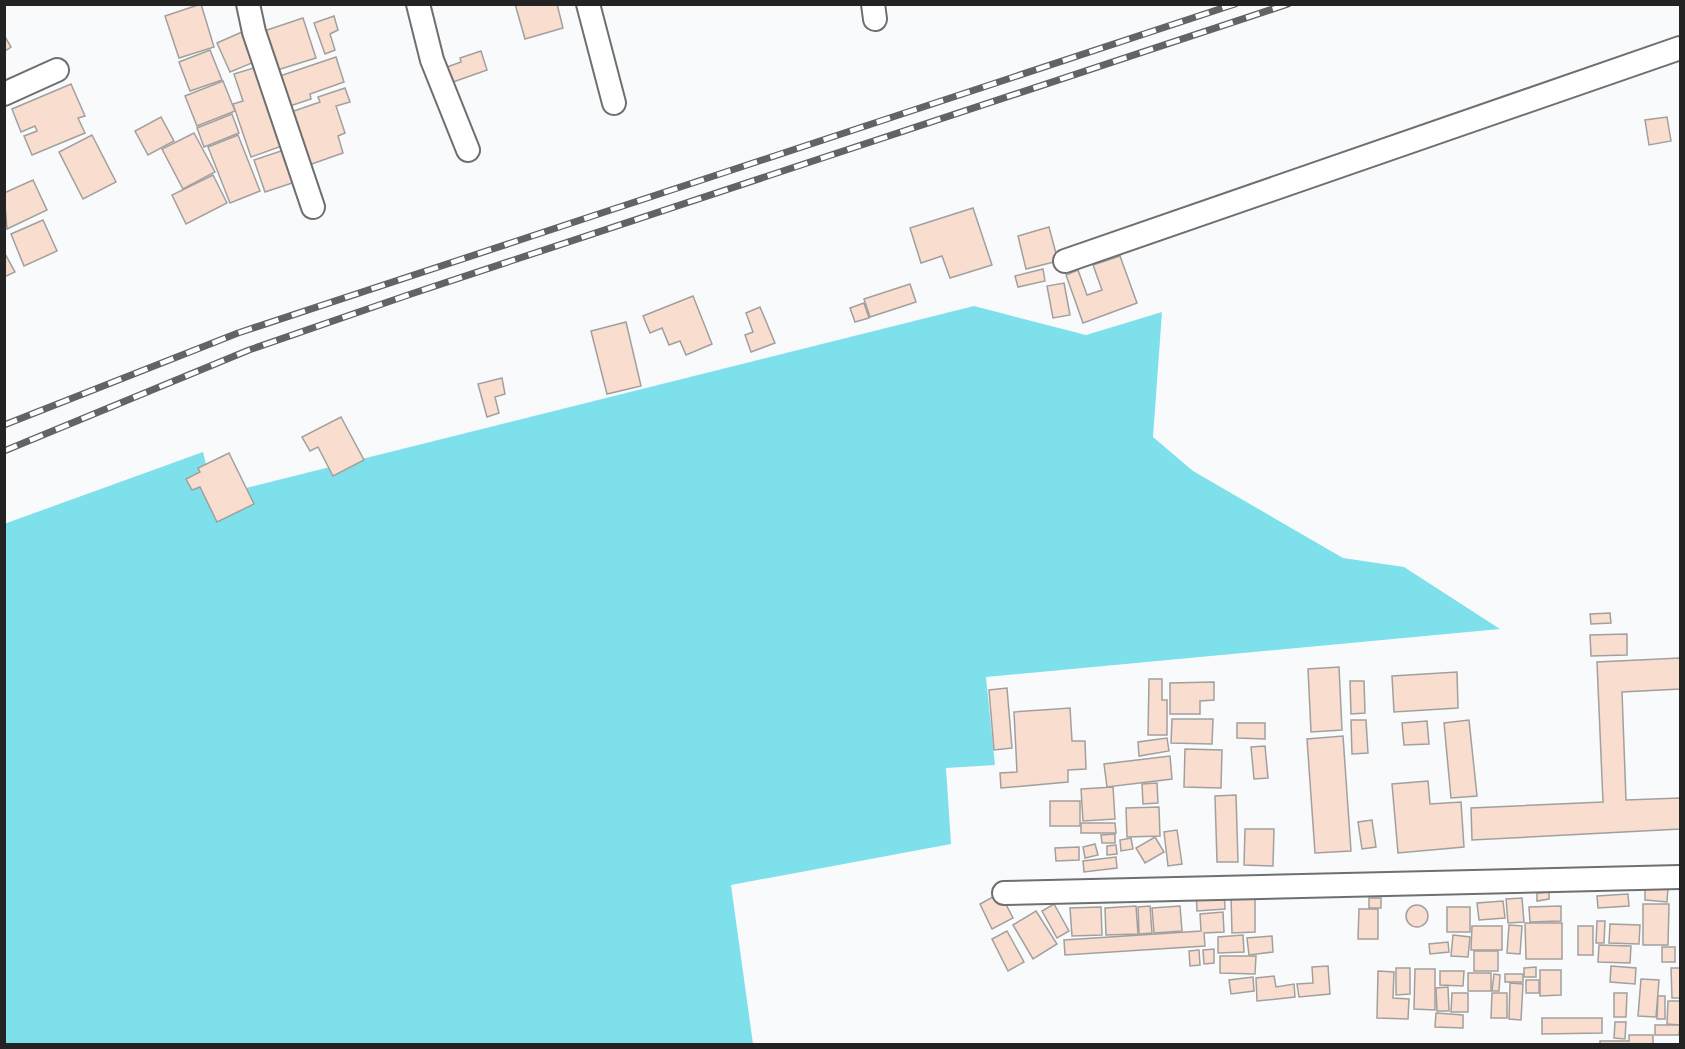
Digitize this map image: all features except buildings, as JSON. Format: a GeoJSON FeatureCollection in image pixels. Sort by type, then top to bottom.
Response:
{"type":"FeatureCollection","features":[{"type":"Feature","properties":{"kind":"street"},"geometry":{"type":"LineString","coordinates":[[248,4],[254,32],[313,207]]}},
{"type":"Feature","properties":{"kind":"street"},"geometry":{"type":"LineString","coordinates":[[418,4],[432,60],[468,150]]}},
{"type":"Feature","properties":{"kind":"street"},"geometry":{"type":"LineString","coordinates":[[588,4],[614,103]]}},
{"type":"Feature","properties":{"kind":"street"},"geometry":{"type":"LineString","coordinates":[[1065,261],[1680,48]]}},
{"type":"Feature","properties":{"kind":"street"},"geometry":{"type":"LineString","coordinates":[[4,94],[57,70]]}},
{"type":"Feature","properties":{"kind":"street"},"geometry":{"type":"LineString","coordinates":[[1004,893],[1680,877]]}},
{"type":"Feature","properties":{"kind":"water"},"geometry":{"type":"Polygon","coordinates":[[[974,306],[1086,335],[1162,312],[1153,437],[1193,471],[1343,558],[1404,567],[1500,629],[986,677],[995,765],[946,768],[951,844],[731,885],[753,1044],[5,1044],[4,524],[203,452],[214,496],[974,306]]]}},
{"type":"Feature","properties":{"kind":"railway"},"geometry":{"type":"LineString","coordinates":[[4,425],[238,333],[1235,4]]}},
{"type":"Feature","properties":{"kind":"railway"},"geometry":{"type":"LineString","coordinates":[[4,451],[249,350],[408,295],[1288,4]]}}]}
